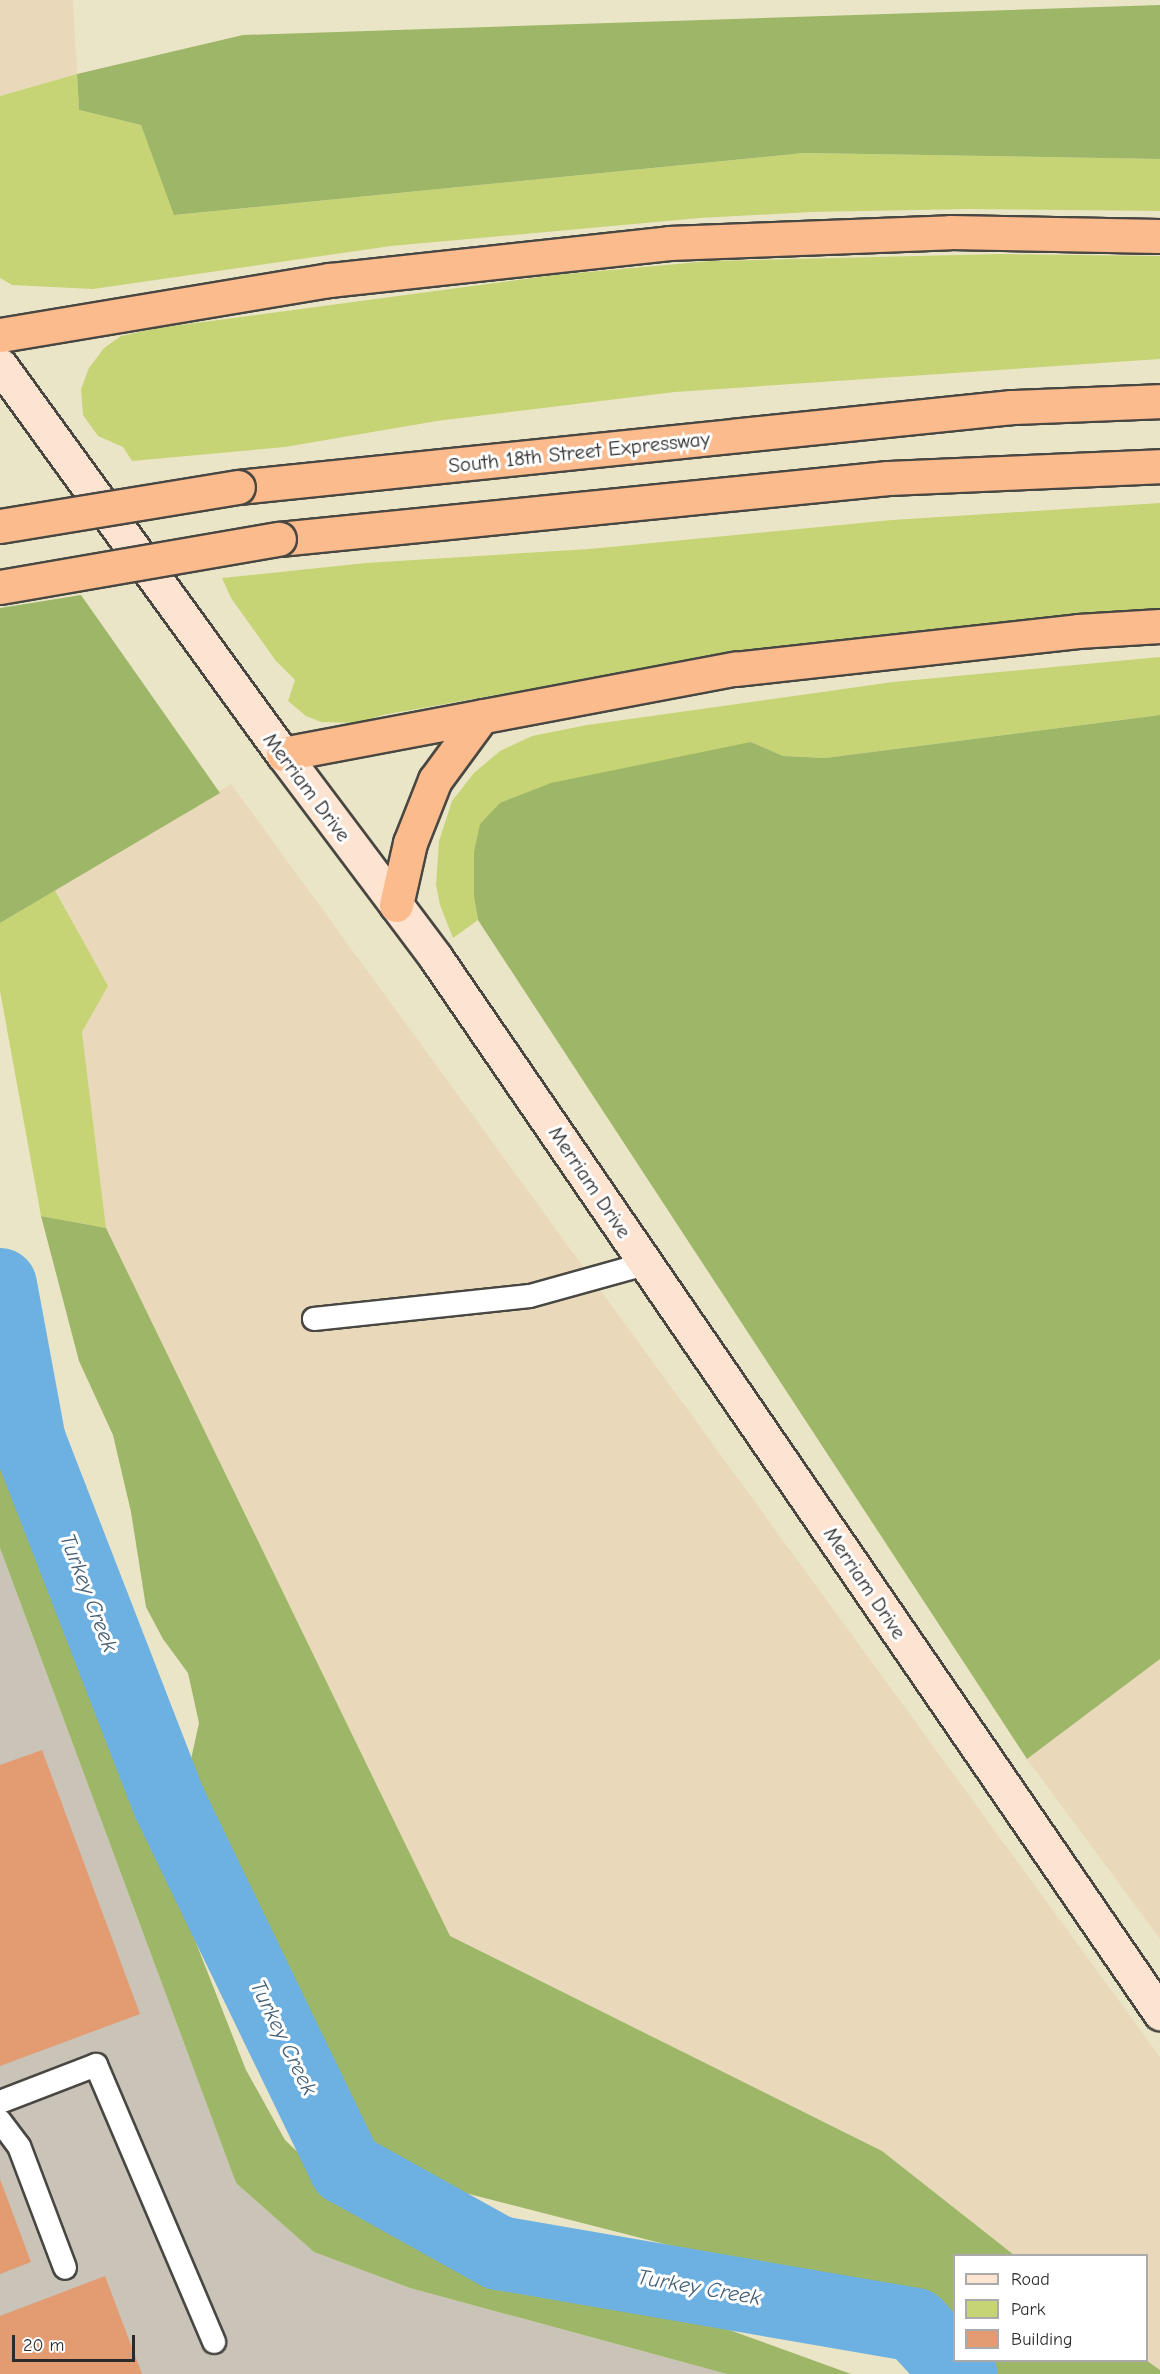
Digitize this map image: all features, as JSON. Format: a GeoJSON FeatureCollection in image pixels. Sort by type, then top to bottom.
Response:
{"type":"FeatureCollection","features":[{"type":"Feature","properties":{"kind":"highway"},"geometry":{"type":"LineString","coordinates":[[0,335],[329,279],[669,243],[950,232],[1160,236]]}},
{"type":"Feature","properties":{"kind":"highway","name":"South 18th Street Expressway"},"geometry":{"type":"LineString","coordinates":[[0,526],[238,487],[1012,407],[1160,401]]}},
{"type":"Feature","properties":{"kind":"highway"},"geometry":{"type":"LineString","coordinates":[[0,587],[279,539],[888,478],[1160,466]]}},
{"type":"Feature","properties":{"kind":"highway"},"geometry":{"type":"LineString","coordinates":[[283,754],[735,669],[1078,631],[1160,626]]}},
{"type":"Feature","properties":{"kind":"highway"},"geometry":{"type":"LineString","coordinates":[[396,905],[410,843],[435,780],[482,716]]}},
{"type":"Feature","properties":{"kind":"main road","name":"Merriam Drive"},"geometry":{"type":"LineString","coordinates":[[0,365],[283,754],[436,958],[1160,2013]]}},
{"type":"Feature","properties":{"kind":"lane"},"geometry":{"type":"LineString","coordinates":[[314,1319],[530,1296],[645,1263]]}},
{"type":"Feature","properties":{"kind":"lane"},"geometry":{"type":"LineString","coordinates":[[0,2103],[96,2065],[214,2342]]}},
{"type":"Feature","properties":{"kind":"lane"},"geometry":{"type":"LineString","coordinates":[[0,2121],[19,2146],[65,2268]]}},
{"type":"Feature","properties":{"kind":"shaded area"},"geometry":{"type":"Polygon","coordinates":[[[0,0],[73,0],[77,74],[0,96],[0,0]]]}},
{"type":"Feature","properties":{"kind":"shaded area"},"geometry":{"type":"Polygon","coordinates":[[[231,784],[1160,2057],[1160,2370],[1148,2361],[1148,2254],[1013,2254],[882,2151],[450,1936],[106,1228],[82,1032],[107,986],[56,890],[231,784]]]}},
{"type":"Feature","properties":{"kind":"shaded area"},"geometry":{"type":"Polygon","coordinates":[[[0,1548],[236,2183],[314,2252],[410,2288],[727,2374],[0,2374],[0,1548]]]}},
{"type":"Feature","properties":{"kind":"shaded area"},"geometry":{"type":"Polygon","coordinates":[[[1160,1659],[1160,1939],[1027,1759],[1160,1659]]]}},
{"type":"Feature","properties":{"kind":"green space"},"geometry":{"type":"Polygon","coordinates":[[[1160,5],[1160,159],[804,153],[174,215],[141,125],[79,110],[77,74],[243,35],[1160,5]]]}},
{"type":"Feature","properties":{"kind":"green space"},"geometry":{"type":"Polygon","coordinates":[[[77,74],[79,110],[141,125],[175,215],[804,153],[1160,159],[1160,211],[967,209],[812,212],[700,218],[391,246],[93,289],[12,285],[0,278],[0,96],[77,74]]]}},
{"type":"Feature","properties":{"kind":"green space"},"geometry":{"type":"Polygon","coordinates":[[[1000,254],[1160,256],[1160,359],[675,392],[437,421],[285,447],[132,461],[123,447],[98,436],[83,415],[81,389],[89,368],[104,348],[121,336],[158,328],[555,275],[710,261],[1000,254]]]}},
{"type":"Feature","properties":{"kind":"green space"},"geometry":{"type":"Polygon","coordinates":[[[1160,503],[1160,610],[922,630],[757,649],[383,715],[357,723],[321,722],[306,716],[288,701],[295,680],[276,661],[231,598],[222,578],[366,563],[589,549],[892,520],[1160,503]]]}},
{"type":"Feature","properties":{"kind":"green space"},"geometry":{"type":"Polygon","coordinates":[[[81,595],[220,793],[0,923],[0,608],[81,595]]]}},
{"type":"Feature","properties":{"kind":"green space"},"geometry":{"type":"Polygon","coordinates":[[[1160,657],[1160,715],[825,758],[783,756],[751,742],[474,897],[478,920],[453,938],[440,905],[436,885],[439,841],[452,801],[474,773],[500,751],[532,736],[587,725],[893,682],[1160,657]]]}},
{"type":"Feature","properties":{"kind":"green space"},"geometry":{"type":"Polygon","coordinates":[[[1160,715],[1160,1659],[1027,1759],[478,920],[474,897],[474,852],[480,824],[500,803],[551,783],[751,742],[783,756],[825,758],[1160,715]]]}},
{"type":"Feature","properties":{"kind":"green space"},"geometry":{"type":"Polygon","coordinates":[[[55,890],[108,986],[82,1032],[106,1228],[41,1216],[0,991],[0,923],[55,890]]]}},
{"type":"Feature","properties":{"kind":"green space"},"geometry":{"type":"Polygon","coordinates":[[[41,1216],[106,1228],[450,1936],[882,2151],[1013,2254],[953,2254],[953,2345],[890,2298],[783,2266],[723,2259],[430,2184],[383,2156],[356,2134],[271,1950],[222,1867],[197,1803],[188,1773],[199,1723],[188,1673],[163,1639],[146,1607],[131,1512],[113,1435],[79,1361],[41,1216]]]}},
{"type":"Feature","properties":{"kind":"green space"},"geometry":{"type":"Polygon","coordinates":[[[0,1413],[23,1503],[246,2070],[285,2140],[333,2186],[369,2211],[417,2235],[510,2289],[594,2306],[713,2324],[851,2374],[727,2374],[410,2288],[314,2252],[236,2183],[0,1548],[0,1413]]]}},
{"type":"Feature","properties":{"kind":"green space"},"geometry":{"type":"Polygon","coordinates":[[[1148,2361],[1160,2370],[1160,2374],[991,2374],[975,2362],[1148,2361]]]}},
{"type":"Feature","properties":{"kind":"building"},"geometry":{"type":"Polygon","coordinates":[[[42,1750],[140,2014],[0,2066],[0,1765],[42,1750]]]}},
{"type":"Feature","properties":{"kind":"building"},"geometry":{"type":"Polygon","coordinates":[[[0,2179],[31,2262],[0,2274],[0,2179]]]}},
{"type":"Feature","properties":{"kind":"building"},"geometry":{"type":"Polygon","coordinates":[[[105,2276],[142,2374],[0,2374],[0,2316],[105,2276]]]}},
{"type":"Feature","properties":{"kind":"waterway","name":"Turkey Creek"},"geometry":{"type":"LineString","coordinates":[[0,1285],[29,1441],[169,1802],[346,2168],[499,2253],[915,2325],[960,2374]]}}]}
